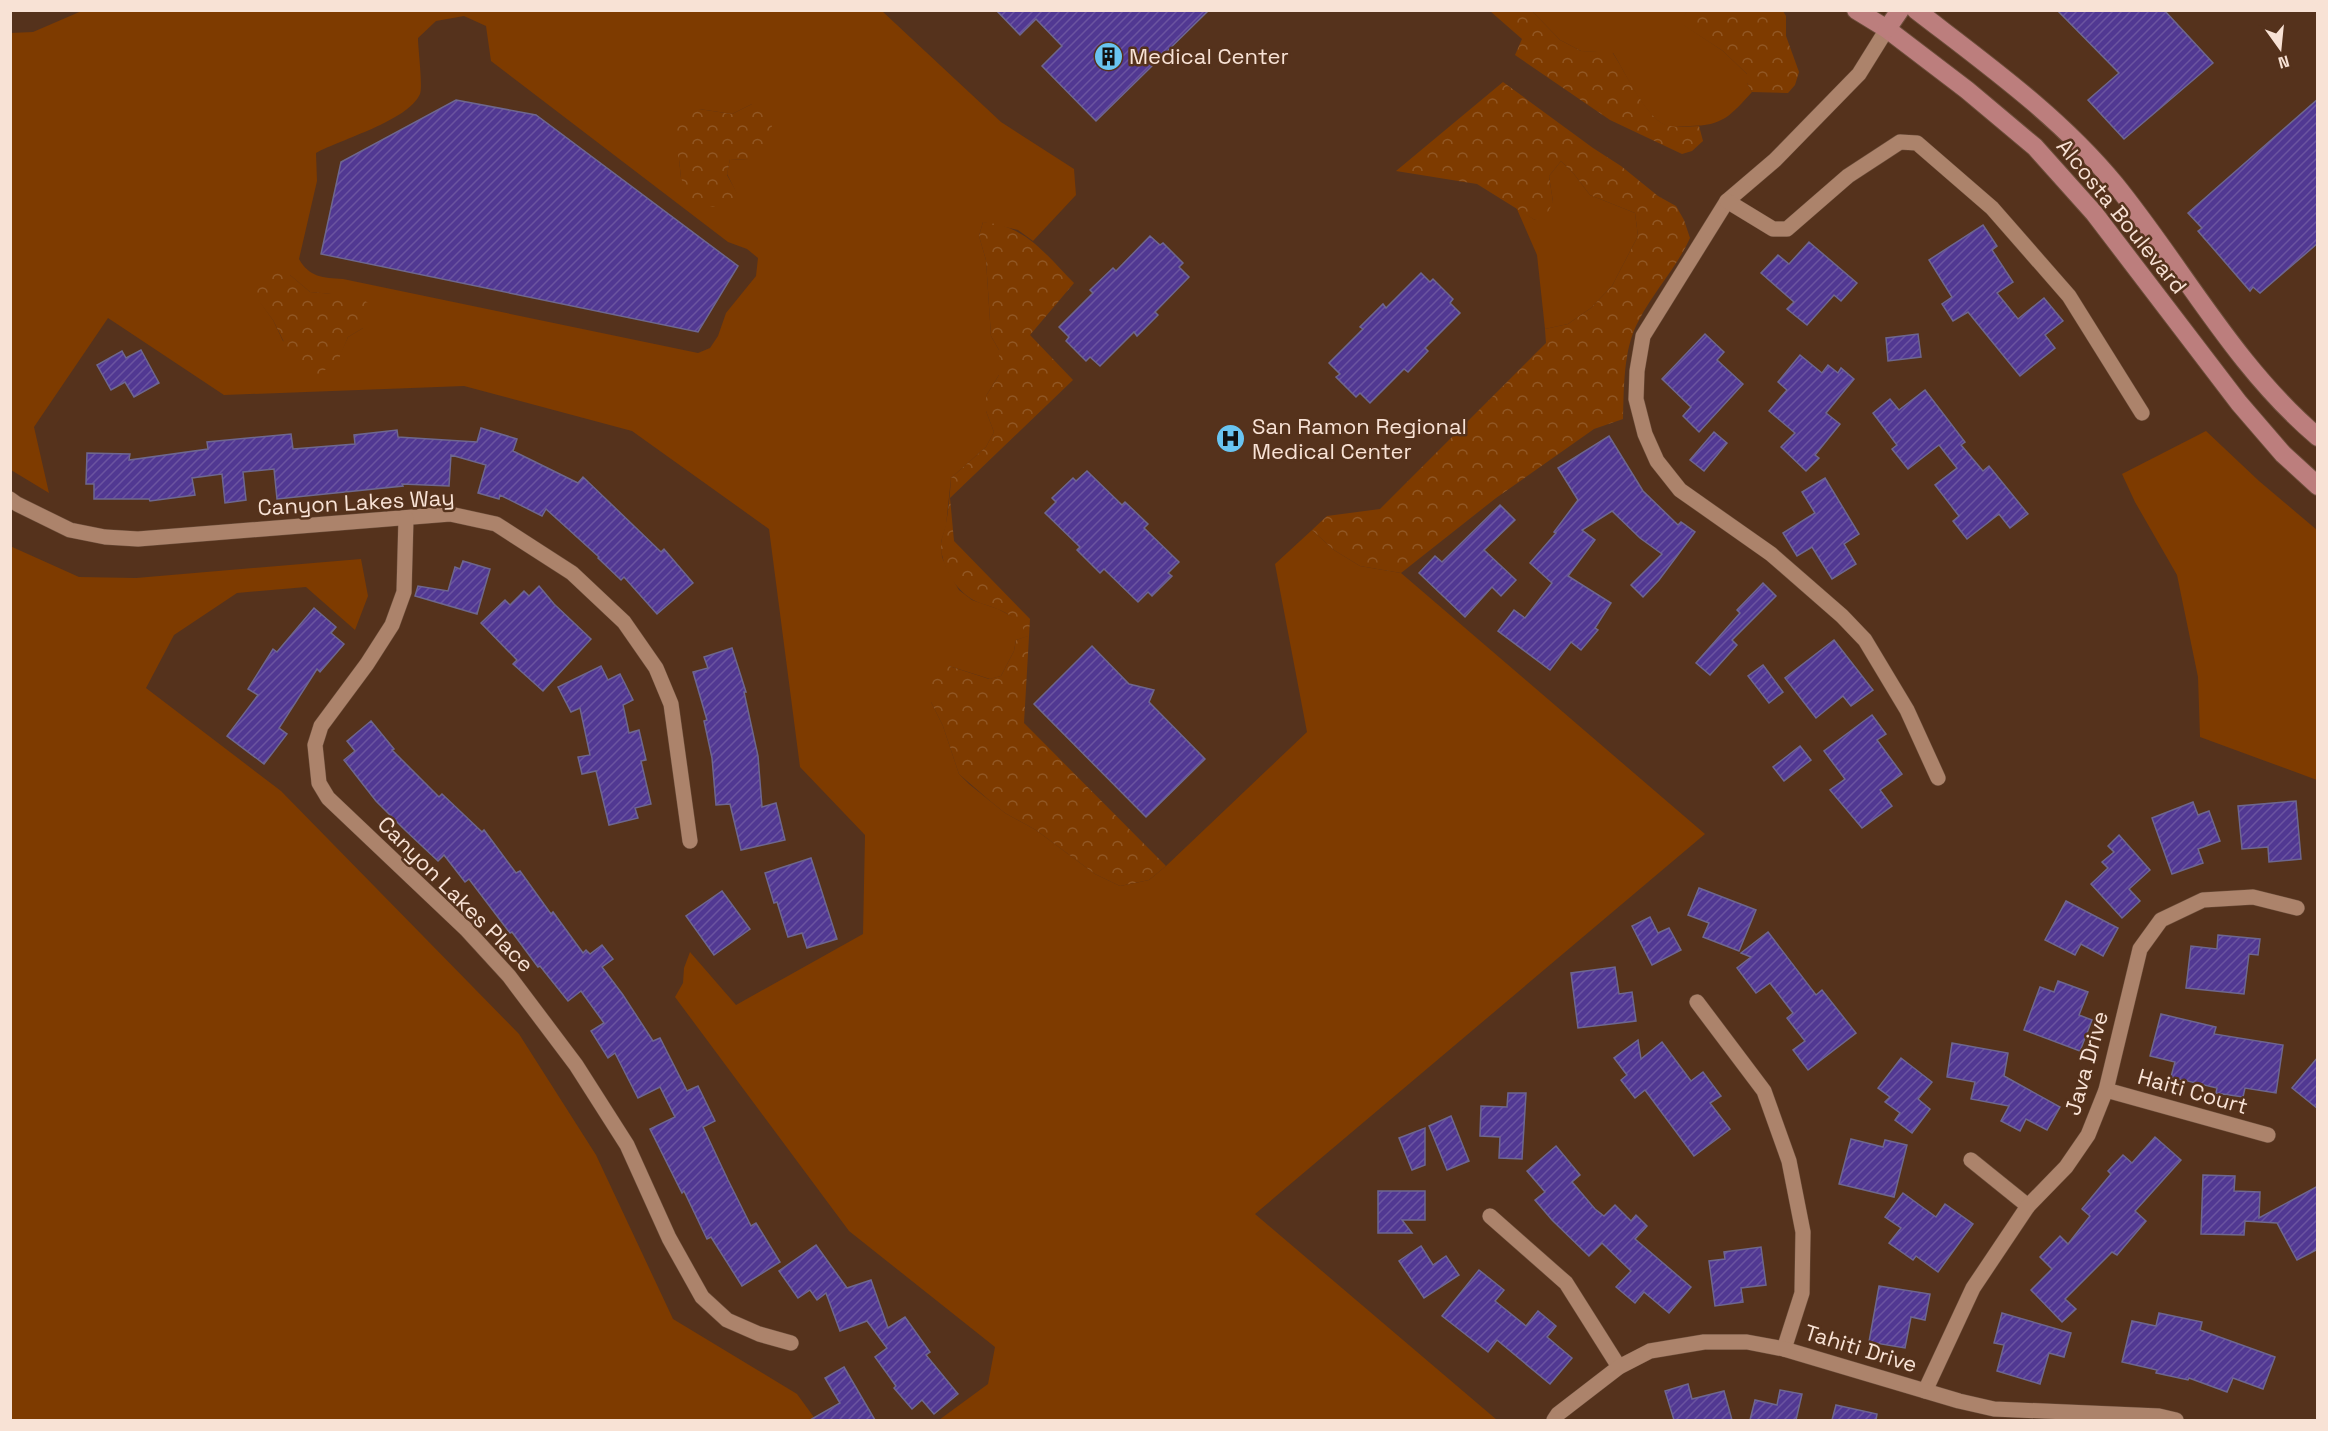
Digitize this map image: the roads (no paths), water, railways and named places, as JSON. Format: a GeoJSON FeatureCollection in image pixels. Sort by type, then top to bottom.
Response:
{"type":"FeatureCollection","features":[{"type":"Feature","properties":{"kind":"main road","name":"Alcosta Boulevard"},"geometry":{"type":"LineString","coordinates":[[1856,10],[1887,29],[1967,90],[2035,147],[2094,213],[2239,403],[2283,454],[2318,486]]}},
{"type":"Feature","properties":{"kind":"main road"},"geometry":{"type":"LineString","coordinates":[[1887,29],[1900,10]]}},
{"type":"Feature","properties":{"kind":"main road","name":"Alcosta Boulevard"},"geometry":{"type":"LineString","coordinates":[[1916,10],[2018,88],[2092,157],[2160,241],[2253,372],[2318,437]]}},
{"type":"Feature","properties":{"kind":"street"},"geometry":{"type":"LineString","coordinates":[[1887,29],[1859,74],[1775,160],[1727,201],[1643,336],[1636,371],[1636,399],[1645,434],[1657,461],[1680,490],[1771,554],[1842,616],[1865,640],[1906,710],[1938,778]]}},
{"type":"Feature","properties":{"kind":"street"},"geometry":{"type":"LineString","coordinates":[[1727,201],[1773,228],[1787,229],[1848,176],[1900,142],[1917,143],[1992,208],[2069,296],[2142,413]]}},
{"type":"Feature","properties":{"kind":"street","name":"Canyon Lakes Way"},"geometry":{"type":"LineString","coordinates":[[10,499],[70,530],[105,537],[138,539],[450,514],[496,524],[572,573],[624,622],[656,668],[671,704],[690,841]]}},
{"type":"Feature","properties":{"kind":"street","name":"Canyon Lakes Place"},"geometry":{"type":"LineString","coordinates":[[406,518],[404,592],[392,625],[367,664],[321,726],[315,745],[320,783],[328,798],[466,929],[510,976],[576,1065],[627,1145],[669,1238],[702,1297],[727,1320],[759,1334],[791,1343]]}},
{"type":"Feature","properties":{"kind":"street","name":"Java Drive"},"geometry":{"type":"LineString","coordinates":[[1924,1391],[1973,1288],[2028,1206],[2066,1167],[2088,1135],[2106,1090],[2140,949],[2161,920],[2203,900],[2253,897],[2297,908]]}},
{"type":"Feature","properties":{"kind":"street"},"geometry":{"type":"LineString","coordinates":[[1696,1002],[1764,1091],[1789,1161],[1803,1232],[1802,1293],[1784,1349]]}},
{"type":"Feature","properties":{"kind":"street","name":"Haiti Court"},"geometry":{"type":"LineString","coordinates":[[2106,1090],[2268,1135]]}},
{"type":"Feature","properties":{"kind":"street"},"geometry":{"type":"LineString","coordinates":[[1971,1160],[2028,1206]]}},
{"type":"Feature","properties":{"kind":"street"},"geometry":{"type":"LineString","coordinates":[[1490,1216],[1566,1283],[1619,1367]]}},
{"type":"Feature","properties":{"kind":"street","name":"Tahiti Drive"},"geometry":{"type":"LineString","coordinates":[[1554,1420],[1558,1414],[1619,1367],[1650,1351],[1704,1342],[1747,1342],[1784,1349],[1924,1391],[1994,1409],[2159,1416],[2176,1420]]}},
{"type":"Feature","properties":{"kind":"place","name":"Medical Center"},"geometry":{"type":"Point","coordinates":[1108,56]}},
{"type":"Feature","properties":{"kind":"place","name":"San Ramon Regional Medical Center"},"geometry":{"type":"Point","coordinates":[1231,439]}}]}
